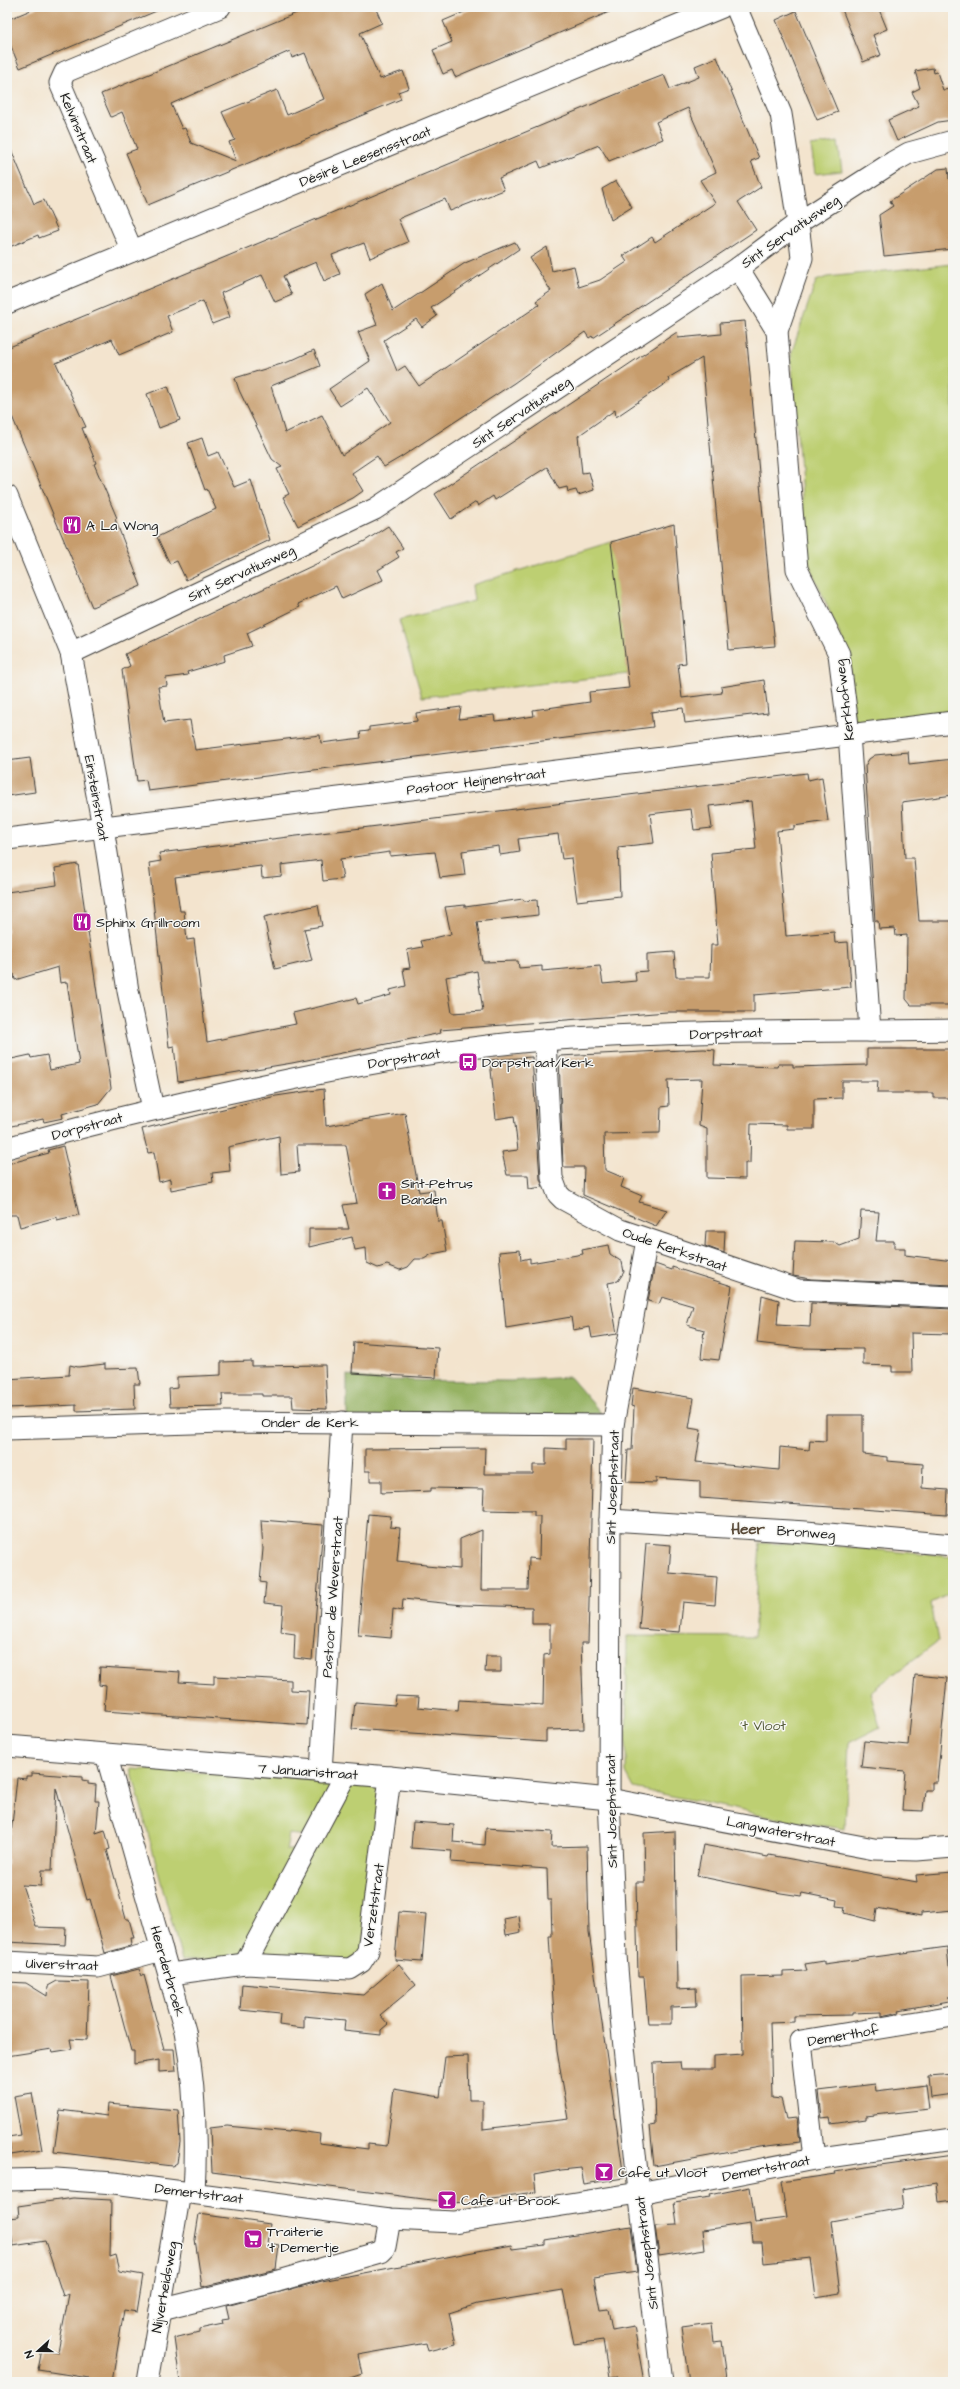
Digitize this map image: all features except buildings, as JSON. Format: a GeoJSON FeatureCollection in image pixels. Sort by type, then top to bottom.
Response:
{"type":"FeatureCollection","features":[{"type":"Feature","properties":{"kind":"street","name":"Kelvinstraat"},"geometry":{"type":"LineString","coordinates":[[132,251],[60,83],[65,72],[220,7]]}},
{"type":"Feature","properties":{"kind":"street","name":"Désiré Leesensstraat"},"geometry":{"type":"LineString","coordinates":[[7,303],[722,7]]}},
{"type":"Feature","properties":{"kind":"street","name":"Kerkhofweg"},"geometry":{"type":"LineString","coordinates":[[736,7],[781,114],[798,223],[802,258],[777,331],[797,569],[839,654],[849,734],[870,1031]]}},
{"type":"Feature","properties":{"kind":"street","name":"Sint Servatiusweg"},"geometry":{"type":"LineString","coordinates":[[71,653],[375,509],[738,268],[798,223],[898,159],[924,148],[953,140]]}},
{"type":"Feature","properties":{"kind":"street","name":"Kerkhofweg"},"geometry":{"type":"LineString","coordinates":[[738,268],[777,331]]}},
{"type":"Feature","properties":{"kind":"street","name":"Einsteinstraat"},"geometry":{"type":"LineString","coordinates":[[7,496],[71,653],[103,827],[128,991],[153,1109]]}},
{"type":"Feature","properties":{"kind":"street","name":"Pastoor Heijnenstraat"},"geometry":{"type":"LineString","coordinates":[[7,839],[953,722]]}},
{"type":"Feature","properties":{"kind":"street","name":"Dorpstraat"},"geometry":{"type":"LineString","coordinates":[[7,1148],[153,1109],[380,1061],[477,1047],[545,1040],[739,1032],[953,1030]]}},
{"type":"Feature","properties":{"kind":"street","name":"Oude Kerkstraat"},"geometry":{"type":"LineString","coordinates":[[545,1040],[552,1178],[558,1194],[563,1199],[594,1218],[647,1240],[798,1290],[953,1297]]}},
{"type":"Feature","properties":{"kind":"street","name":"Sint Josephstraat"},"geometry":{"type":"LineString","coordinates":[[647,1240],[614,1426],[610,1520],[609,1799],[616,1955],[639,2193],[662,2382]]}},
{"type":"Feature","properties":{"kind":"street","name":"Onder de Kerk"},"geometry":{"type":"LineString","coordinates":[[7,1429],[223,1422],[342,1422],[614,1426]]}},
{"type":"Feature","properties":{"kind":"street","name":"Pastoor de Weverstraat"},"geometry":{"type":"LineString","coordinates":[[321,1772],[342,1422]]}},
{"type":"Feature","properties":{"kind":"street","name":"Bronweg"},"geometry":{"type":"LineString","coordinates":[[610,1520],[806,1532],[953,1545]]}},
{"type":"Feature","properties":{"kind":"street","name":"7 Januaristraat"},"geometry":{"type":"LineString","coordinates":[[7,1746],[390,1777],[609,1799]]}},
{"type":"Feature","properties":{"kind":"street","name":"Heerderbroek"},"geometry":{"type":"LineString","coordinates":[[106,1754],[170,1974],[189,2050],[195,2166],[187,2192]]}},
{"type":"Feature","properties":{"kind":"street"},"geometry":{"type":"LineString","coordinates":[[244,1964],[346,1774]]}},
{"type":"Feature","properties":{"kind":"street","name":"Verzetstraat"},"geometry":{"type":"LineString","coordinates":[[170,1974],[244,1964],[350,1969],[361,1962],[368,1951],[390,1777]]}},
{"type":"Feature","properties":{"kind":"street","name":"Langwaterstraat"},"geometry":{"type":"LineString","coordinates":[[609,1799],[874,1849],[917,1850],[953,1846]]}},
{"type":"Feature","properties":{"kind":"street","name":"Uiverstraat"},"geometry":{"type":"LineString","coordinates":[[7,1962],[98,1967],[162,1950]]}},
{"type":"Feature","properties":{"kind":"street","name":"Demerthof"},"geometry":{"type":"LineString","coordinates":[[814,2159],[801,2041],[953,2016]]}},
{"type":"Feature","properties":{"kind":"street","name":"Demertstraat"},"geometry":{"type":"LineString","coordinates":[[7,2180],[84,2181],[187,2192],[390,2219],[454,2222],[639,2193],[814,2159],[953,2139]]}},
{"type":"Feature","properties":{"kind":"street","name":"Nijverheidsweg"},"geometry":{"type":"LineString","coordinates":[[148,2382],[160,2310],[187,2192]]}},
{"type":"Feature","properties":{"kind":"street"},"geometry":{"type":"LineString","coordinates":[[160,2310],[278,2281],[380,2252],[385,2246],[390,2219]]}},
{"type":"Feature","properties":{"kind":"green space"},"geometry":{"type":"Polygon","coordinates":[[[838,142],[842,171],[815,174],[811,146],[838,142]]]}},
{"type":"Feature","properties":{"kind":"green space"},"geometry":{"type":"Polygon","coordinates":[[[953,264],[953,712],[866,722],[854,721],[847,651],[807,560],[791,354],[816,281],[827,277],[953,264]]]}},
{"type":"Feature","properties":{"kind":"green space"},"geometry":{"type":"Polygon","coordinates":[[[615,541],[628,674],[422,697],[399,620],[474,601],[472,585],[615,541]]]}},
{"type":"Feature","properties":{"kind":"green space"},"geometry":{"type":"Polygon","coordinates":[[[347,1375],[374,1380],[511,1381],[570,1377],[601,1413],[580,1415],[347,1417],[347,1375]]]}},
{"type":"Feature","properties":{"kind":"green space","name":"'t Vloot"},"geometry":{"type":"Polygon","coordinates":[[[760,1543],[826,1545],[953,1557],[953,1592],[931,1603],[938,1641],[870,1692],[880,1727],[849,1743],[845,1829],[791,1821],[634,1788],[626,1773],[627,1636],[754,1637],[760,1543]]]}},
{"type":"Feature","properties":{"kind":"green space"},"geometry":{"type":"Polygon","coordinates":[[[131,1769],[336,1779],[306,1836],[289,1834],[286,1850],[300,1850],[240,1958],[182,1961],[131,1769]]]}},
{"type":"Feature","properties":{"kind":"green space"},"geometry":{"type":"Polygon","coordinates":[[[348,1779],[384,1782],[363,1948],[349,1963],[253,1958],[348,1779]]]}},
{"type":"Feature","properties":{"kind":"place","name":"A La Wong"},"geometry":{"type":"Point","coordinates":[72,525]}},
{"type":"Feature","properties":{"kind":"place","name":"Sphinx Grillroom"},"geometry":{"type":"Point","coordinates":[82,922]}},
{"type":"Feature","properties":{"kind":"place","name":"Dorpstraat/Kerk"},"geometry":{"type":"Point","coordinates":[468,1062]}},
{"type":"Feature","properties":{"kind":"place","name":"Sint-Petrus Banden"},"geometry":{"type":"Point","coordinates":[387,1191]}},
{"type":"Feature","properties":{"kind":"place","name":"Cafe ut Vloot"},"geometry":{"type":"Point","coordinates":[604,2172]}},
{"type":"Feature","properties":{"kind":"place","name":"Cafe ut Brook"},"geometry":{"type":"Point","coordinates":[447,2200]}},
{"type":"Feature","properties":{"kind":"place","name":"Traiterie 't Demertje"},"geometry":{"type":"Point","coordinates":[253,2239]}},
{"type":"Feature","properties":{"kind":"district","name":"Heer"},"geometry":{"type":"Point","coordinates":[748,1529]}}]}
